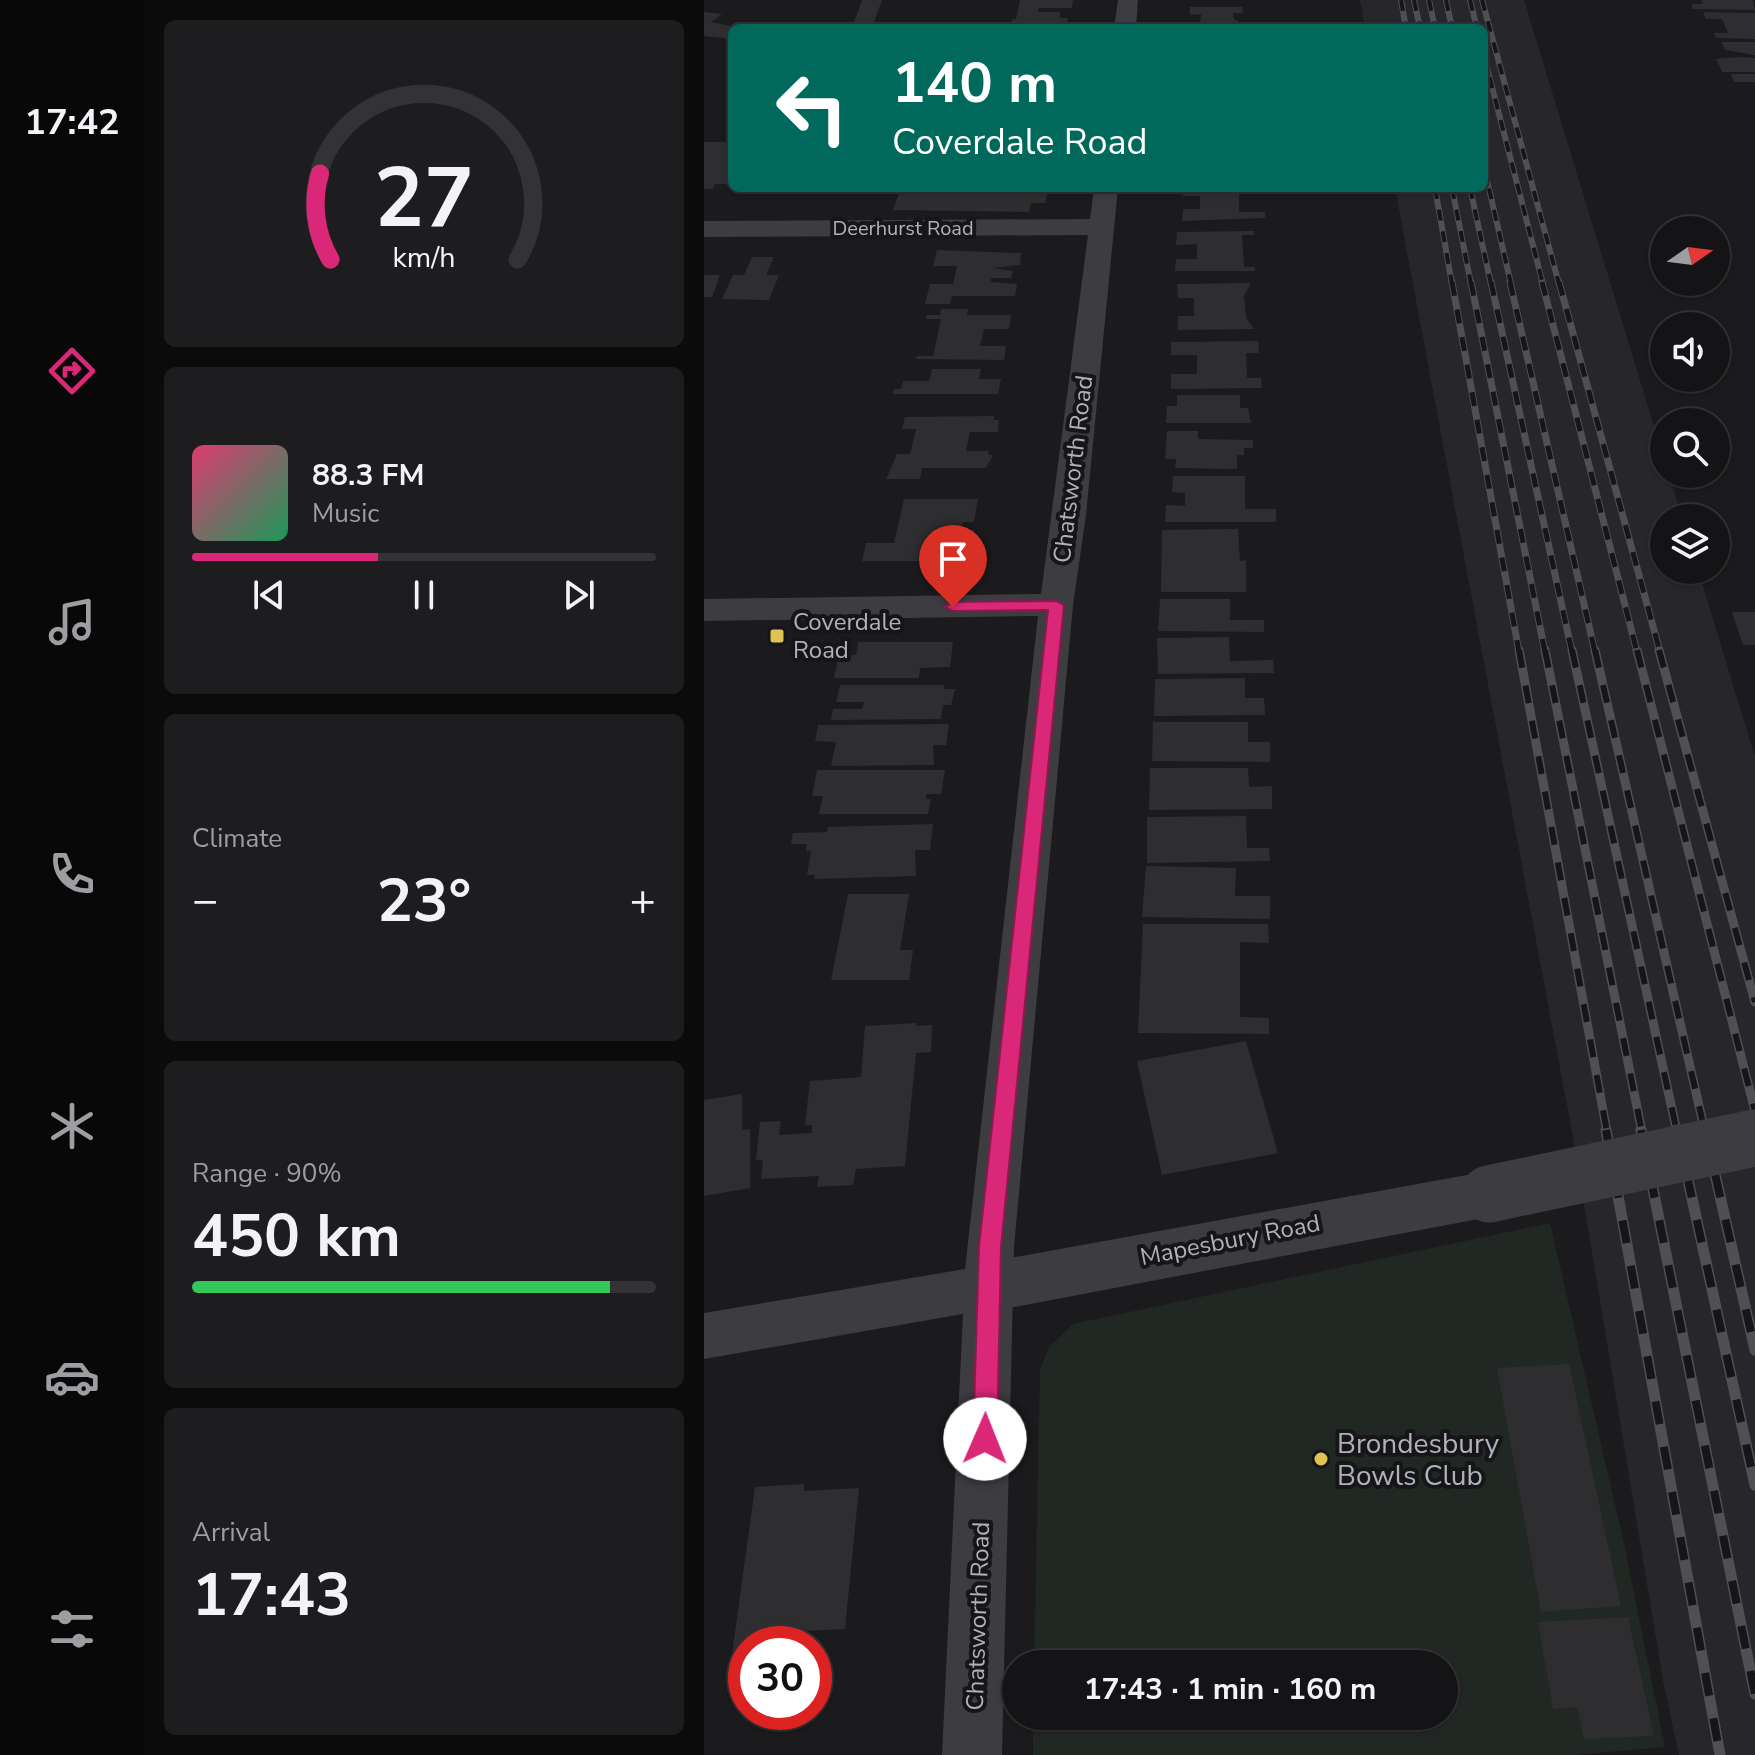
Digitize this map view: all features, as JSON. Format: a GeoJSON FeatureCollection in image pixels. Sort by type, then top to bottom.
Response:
{"type":"FeatureCollection","features":[{"type":"Feature","properties":{"kind":"street"},"geometry":{"type":"LineString","coordinates":[[1125,24],[1128,0]]}},
{"type":"Feature","properties":{"kind":"street","name":"Chatsworth Road"},"geometry":{"type":"LineString","coordinates":[[972,1755],[988,1287],[1056,605],[1070,515],[1106,192]]}},
{"type":"Feature","properties":{"kind":"street","name":"Deerhurst Road"},"geometry":{"type":"LineString","coordinates":[[704,229],[1102,227]]}},
{"type":"Feature","properties":{"kind":"street"},"geometry":{"type":"LineString","coordinates":[[704,610],[1056,605]]}},
{"type":"Feature","properties":{"kind":"street","name":"Mapesbury Road"},"geometry":{"type":"LineString","coordinates":[[704,1336],[1489,1194],[1755,1138]]}},
{"type":"Feature","properties":{"kind":"shaded area"},"geometry":{"type":"Polygon","coordinates":[[[1360,0],[1524,0],[1650,413],[1650,488],[1673,488],[1678,504],[1650,504],[1650,584],[1702,584],[1755,757],[1755,1755],[1679,1755],[1663,1681],[1572,1132],[1396,192],[1488,192],[1488,24],[1364,24],[1360,0]]]}},
{"type":"Feature","properties":{"kind":"shaded area","name":"Brondesbury Bowls Club"},"geometry":{"type":"Polygon","coordinates":[[[1550,1223],[1625,1548],[1665,1747],[1574,1755],[1033,1755],[1033,1730],[1458,1730],[1458,1650],[1034,1650],[1040,1370],[1049,1347],[1073,1324],[1550,1223]]]}},
{"type":"Feature","properties":{"kind":"building"},"geometry":{"type":"Polygon","coordinates":[[[862,0],[882,0],[873,24],[853,24],[862,0]]]}},
{"type":"Feature","properties":{"kind":"building"},"geometry":{"type":"Polygon","coordinates":[[[1020,0],[1073,0],[1072,8],[1039,8],[1038,12],[1060,12],[1060,18],[1068,18],[1066,24],[1011,24],[1012,19],[1016,19],[1020,0]]]}},
{"type":"Feature","properties":{"kind":"building"},"geometry":{"type":"Polygon","coordinates":[[[1701,0],[1753,0],[1755,10],[1693,9],[1691,4],[1703,4],[1701,0]]]}},
{"type":"Feature","properties":{"kind":"building"},"geometry":{"type":"Polygon","coordinates":[[[1190,7],[1242,7],[1243,13],[1233,13],[1234,19],[1243,24],[1190,24],[1200,23],[1201,14],[1190,15],[1190,7]]]}},
{"type":"Feature","properties":{"kind":"building"},"geometry":{"type":"Polygon","coordinates":[[[704,12],[722,14],[711,22],[728,25],[728,39],[704,36],[704,12]]]}},
{"type":"Feature","properties":{"kind":"building"},"geometry":{"type":"Polygon","coordinates":[[[1703,12],[1755,13],[1755,39],[1716,38],[1714,33],[1728,33],[1722,19],[1706,19],[1703,12]]]}},
{"type":"Feature","properties":{"kind":"building"},"geometry":{"type":"Polygon","coordinates":[[[1721,42],[1755,42],[1755,55],[1725,50],[1721,42]]]}},
{"type":"Feature","properties":{"kind":"building"},"geometry":{"type":"Polygon","coordinates":[[[1755,58],[1755,72],[1722,72],[1716,59],[1755,58]]]}},
{"type":"Feature","properties":{"kind":"building"},"geometry":{"type":"Polygon","coordinates":[[[1731,74],[1755,74],[1755,82],[1734,82],[1731,74]]]}},
{"type":"Feature","properties":{"kind":"building"},"geometry":{"type":"Polygon","coordinates":[[[704,142],[728,142],[728,184],[715,184],[713,189],[704,189],[704,142]]]}},
{"type":"Feature","properties":{"kind":"building"},"geometry":{"type":"Polygon","coordinates":[[[900,192],[1048,192],[1045,203],[1031,203],[1029,212],[893,210],[900,192]]]}},
{"type":"Feature","properties":{"kind":"building"},"geometry":{"type":"Polygon","coordinates":[[[1183,192],[1239,192],[1239,212],[1265,212],[1265,218],[1182,221],[1183,209],[1200,209],[1200,196],[1183,196],[1183,192]]]}},
{"type":"Feature","properties":{"kind":"building"},"geometry":{"type":"Polygon","coordinates":[[[1254,231],[1254,235],[1242,235],[1244,267],[1255,267],[1255,271],[1175,271],[1176,259],[1197,259],[1197,244],[1176,245],[1177,232],[1254,231]]]}},
{"type":"Feature","properties":{"kind":"building"},"geometry":{"type":"Polygon","coordinates":[[[937,250],[1021,253],[1020,265],[993,268],[1013,271],[1011,278],[991,278],[991,282],[1017,284],[1015,296],[952,296],[950,304],[925,304],[930,284],[953,284],[957,266],[933,266],[937,250]]]}},
{"type":"Feature","properties":{"kind":"building"},"geometry":{"type":"Polygon","coordinates":[[[752,257],[774,257],[766,275],[779,275],[769,300],[722,299],[733,275],[744,275],[752,257]]]}},
{"type":"Feature","properties":{"kind":"building"},"geometry":{"type":"Polygon","coordinates":[[[704,275],[720,275],[712,297],[704,297],[704,275]]]}},
{"type":"Feature","properties":{"kind":"building"},"geometry":{"type":"Polygon","coordinates":[[[1251,283],[1244,296],[1246,318],[1254,329],[1178,330],[1178,316],[1194,316],[1194,298],[1178,298],[1177,284],[1251,283]]]}},
{"type":"Feature","properties":{"kind":"building"},"geometry":{"type":"Polygon","coordinates":[[[941,309],[968,309],[967,315],[1011,315],[1009,329],[984,329],[980,346],[1006,346],[1004,360],[916,359],[917,356],[933,356],[941,319],[926,319],[927,315],[940,315],[941,309]]]}},
{"type":"Feature","properties":{"kind":"building"},"geometry":{"type":"Polygon","coordinates":[[[1258,341],[1259,353],[1246,353],[1247,378],[1261,378],[1262,388],[1171,389],[1171,374],[1197,374],[1197,355],[1171,355],[1171,342],[1258,341]]]}},
{"type":"Feature","properties":{"kind":"building"},"geometry":{"type":"Polygon","coordinates":[[[932,369],[981,369],[979,379],[1001,379],[998,394],[893,394],[894,389],[901,389],[903,381],[929,381],[932,369]]]}},
{"type":"Feature","properties":{"kind":"building"},"geometry":{"type":"Polygon","coordinates":[[[1177,395],[1240,395],[1240,408],[1248,408],[1251,423],[1166,423],[1167,406],[1177,406],[1177,395]]]}},
{"type":"Feature","properties":{"kind":"building"},"geometry":{"type":"Polygon","coordinates":[[[994,416],[994,420],[999,420],[998,432],[970,432],[966,451],[989,451],[988,455],[993,455],[986,468],[922,468],[920,479],[886,479],[897,454],[910,454],[916,429],[902,429],[905,417],[994,416]]]}},
{"type":"Feature","properties":{"kind":"building"},"geometry":{"type":"Polygon","coordinates":[[[1167,431],[1198,431],[1198,439],[1253,440],[1253,448],[1244,448],[1244,455],[1237,455],[1237,469],[1175,468],[1176,459],[1165,459],[1167,431]]]}},
{"type":"Feature","properties":{"kind":"building"},"geometry":{"type":"Polygon","coordinates":[[[1173,476],[1245,476],[1245,509],[1276,509],[1276,522],[1165,522],[1166,505],[1185,506],[1185,493],[1172,492],[1173,476]]]}},
{"type":"Feature","properties":{"kind":"building"},"geometry":{"type":"Polygon","coordinates":[[[904,499],[978,499],[974,522],[963,522],[962,530],[974,530],[973,535],[938,535],[937,543],[972,543],[969,561],[862,561],[866,543],[894,543],[904,499]]]}},
{"type":"Feature","properties":{"kind":"building"},"geometry":{"type":"Polygon","coordinates":[[[1238,529],[1240,561],[1246,560],[1246,592],[1161,592],[1162,530],[1238,529]]]}},
{"type":"Feature","properties":{"kind":"building"},"geometry":{"type":"Polygon","coordinates":[[[1160,599],[1230,599],[1230,620],[1264,620],[1264,632],[1158,631],[1160,599]]]}},
{"type":"Feature","properties":{"kind":"building"},"geometry":{"type":"Polygon","coordinates":[[[1732,612],[1755,612],[1755,645],[1743,645],[1732,612]]]}},
{"type":"Feature","properties":{"kind":"building"},"geometry":{"type":"Polygon","coordinates":[[[1229,637],[1230,661],[1273,660],[1274,673],[1158,674],[1157,638],[1229,637]]]}},
{"type":"Feature","properties":{"kind":"building"},"geometry":{"type":"Polygon","coordinates":[[[858,642],[953,642],[950,667],[920,668],[919,678],[834,678],[839,655],[856,655],[858,642]]]}},
{"type":"Feature","properties":{"kind":"building"},"geometry":{"type":"Polygon","coordinates":[[[1245,678],[1245,698],[1264,698],[1265,715],[1154,716],[1155,679],[1245,678]]]}},
{"type":"Feature","properties":{"kind":"building"},"geometry":{"type":"Polygon","coordinates":[[[840,685],[944,685],[944,689],[955,689],[951,705],[943,705],[941,719],[831,720],[833,709],[862,709],[864,702],[836,702],[840,685]]]}},
{"type":"Feature","properties":{"kind":"building"},"geometry":{"type":"Polygon","coordinates":[[[1153,722],[1248,722],[1248,742],[1270,742],[1270,762],[1152,761],[1153,722]]]}},
{"type":"Feature","properties":{"kind":"building"},"geometry":{"type":"Polygon","coordinates":[[[949,724],[946,745],[933,745],[934,765],[831,766],[836,742],[815,741],[818,725],[949,724]]]}},
{"type":"Feature","properties":{"kind":"building"},"geometry":{"type":"Polygon","coordinates":[[[1150,768],[1248,768],[1249,787],[1272,786],[1272,809],[1149,810],[1150,768]]]}},
{"type":"Feature","properties":{"kind":"building"},"geometry":{"type":"Polygon","coordinates":[[[817,770],[945,770],[941,794],[926,794],[926,799],[931,799],[928,814],[819,814],[823,796],[812,796],[817,770]]]}},
{"type":"Feature","properties":{"kind":"building"},"geometry":{"type":"Polygon","coordinates":[[[1246,816],[1247,848],[1269,848],[1270,861],[1147,863],[1147,817],[1246,816]]]}},
{"type":"Feature","properties":{"kind":"building"},"geometry":{"type":"Polygon","coordinates":[[[933,824],[930,850],[915,850],[916,876],[814,879],[815,875],[807,875],[811,851],[806,851],[807,844],[791,844],[793,833],[827,832],[828,827],[933,824]]]}},
{"type":"Feature","properties":{"kind":"building"},"geometry":{"type":"Polygon","coordinates":[[[1146,866],[1236,868],[1235,896],[1270,896],[1270,919],[1142,917],[1146,866]]]}},
{"type":"Feature","properties":{"kind":"building"},"geometry":{"type":"Polygon","coordinates":[[[848,894],[909,894],[900,950],[913,950],[909,980],[831,980],[848,894]]]}},
{"type":"Feature","properties":{"kind":"building"},"geometry":{"type":"Polygon","coordinates":[[[1143,924],[1268,924],[1269,943],[1240,942],[1240,1017],[1269,1018],[1269,1034],[1138,1033],[1143,924]]]}},
{"type":"Feature","properties":{"kind":"building"},"geometry":{"type":"Polygon","coordinates":[[[917,1023],[916,1026],[932,1025],[931,1052],[916,1053],[905,1166],[856,1169],[853,1185],[817,1187],[819,1176],[761,1179],[763,1160],[756,1160],[760,1122],[781,1121],[779,1135],[812,1133],[812,1125],[805,1125],[810,1081],[861,1077],[865,1026],[917,1023]]]}},
{"type":"Feature","properties":{"kind":"building"},"geometry":{"type":"Polygon","coordinates":[[[1246,1041],[1278,1153],[1162,1175],[1137,1061],[1246,1041]]]}},
{"type":"Feature","properties":{"kind":"building"},"geometry":{"type":"Polygon","coordinates":[[[742,1094],[742,1130],[750,1129],[750,1188],[704,1196],[704,1100],[742,1094]]]}},
{"type":"Feature","properties":{"kind":"building"},"geometry":{"type":"Polygon","coordinates":[[[1569,1364],[1621,1606],[1541,1612],[1497,1368],[1569,1364]]]}},
{"type":"Feature","properties":{"kind":"building"},"geometry":{"type":"Polygon","coordinates":[[[804,1484],[804,1491],[859,1488],[845,1629],[832,1630],[832,1626],[736,1626],[755,1487],[804,1484]]]}},
{"type":"Feature","properties":{"kind":"building"},"geometry":{"type":"Polygon","coordinates":[[[1628,1617],[1654,1736],[1584,1739],[1577,1707],[1553,1709],[1538,1622],[1628,1617]]]}},
{"type":"Feature","properties":{"kind":"railway"},"geometry":{"type":"LineString","coordinates":[[1401,0],[1405,24]]}},
{"type":"Feature","properties":{"kind":"railway"},"geometry":{"type":"LineString","coordinates":[[1414,0],[1419,24]]}},
{"type":"Feature","properties":{"kind":"railway"},"geometry":{"type":"LineString","coordinates":[[1429,0],[1434,24]]}},
{"type":"Feature","properties":{"kind":"railway"},"geometry":{"type":"LineString","coordinates":[[1446,0],[1451,24]]}},
{"type":"Feature","properties":{"kind":"railway"},"geometry":{"type":"LineString","coordinates":[[1470,0],[1476,24]]}},
{"type":"Feature","properties":{"kind":"railway"},"geometry":{"type":"LineString","coordinates":[[1482,0],[1559,284]]}},
{"type":"Feature","properties":{"kind":"railway"},"geometry":{"type":"LineString","coordinates":[[1488,71],[1543,284]]}},
{"type":"Feature","properties":{"kind":"railway"},"geometry":{"type":"LineString","coordinates":[[1488,184],[1511,284]]}},
{"type":"Feature","properties":{"kind":"railway"},"geometry":{"type":"LineString","coordinates":[[1436,192],[1452,284]]}},
{"type":"Feature","properties":{"kind":"railway"},"geometry":{"type":"LineString","coordinates":[[1453,192],[1471,284]]}},
{"type":"Feature","properties":{"kind":"railway"},"geometry":{"type":"LineString","coordinates":[[1471,192],[1491,284]]}},
{"type":"Feature","properties":{"kind":"railway"},"geometry":{"type":"LineString","coordinates":[[1452,282],[1519,652]]}},
{"type":"Feature","properties":{"kind":"railway"},"geometry":{"type":"LineString","coordinates":[[1471,282],[1545,652]]}},
{"type":"Feature","properties":{"kind":"railway"},"geometry":{"type":"LineString","coordinates":[[1491,282],[1572,652]]}},
{"type":"Feature","properties":{"kind":"railway"},"geometry":{"type":"LineString","coordinates":[[1510,282],[1595,652]]}},
{"type":"Feature","properties":{"kind":"railway"},"geometry":{"type":"LineString","coordinates":[[1542,282],[1637,652]]}},
{"type":"Feature","properties":{"kind":"railway"},"geometry":{"type":"LineString","coordinates":[[1559,282],[1660,652]]}},
{"type":"Feature","properties":{"kind":"railway"},"geometry":{"type":"LineString","coordinates":[[1519,650],[1607,1132]]}},
{"type":"Feature","properties":{"kind":"railway"},"geometry":{"type":"LineString","coordinates":[[1545,650],[1642,1132]]}},
{"type":"Feature","properties":{"kind":"railway"},"geometry":{"type":"LineString","coordinates":[[1572,650],[1677,1132]]}},
{"type":"Feature","properties":{"kind":"railway"},"geometry":{"type":"LineString","coordinates":[[1595,650],[1705,1132]]}},
{"type":"Feature","properties":{"kind":"railway"},"geometry":{"type":"LineString","coordinates":[[1637,650],[1755,1111]]}},
{"type":"Feature","properties":{"kind":"railway"},"geometry":{"type":"LineString","coordinates":[[1659,650],[1755,1002]]}},
{"type":"Feature","properties":{"kind":"railway"},"geometry":{"type":"LineString","coordinates":[[1606,1130],[1720,1755]]}},
{"type":"Feature","properties":{"kind":"railway"},"geometry":{"type":"LineString","coordinates":[[1641,1130],[1755,1694]]}},
{"type":"Feature","properties":{"kind":"railway"},"geometry":{"type":"LineString","coordinates":[[1677,1130],[1755,1485]]}},
{"type":"Feature","properties":{"kind":"railway"},"geometry":{"type":"LineString","coordinates":[[1705,1130],[1755,1350]]}},
{"type":"Feature","properties":{"kind":"place","name":"Coverdale Road"},"geometry":{"type":"Point","coordinates":[777,636]}},
{"type":"Feature","properties":{"kind":"place","name":"Brondesbury Bowls Club"},"geometry":{"type":"Point","coordinates":[1321,1459]}},
{"type":"Feature","properties":{"kind":"route"},"geometry":{"type":"LineString","coordinates":[[953,607],[1056,605],[990,1247],[985,1439]]}}]}
